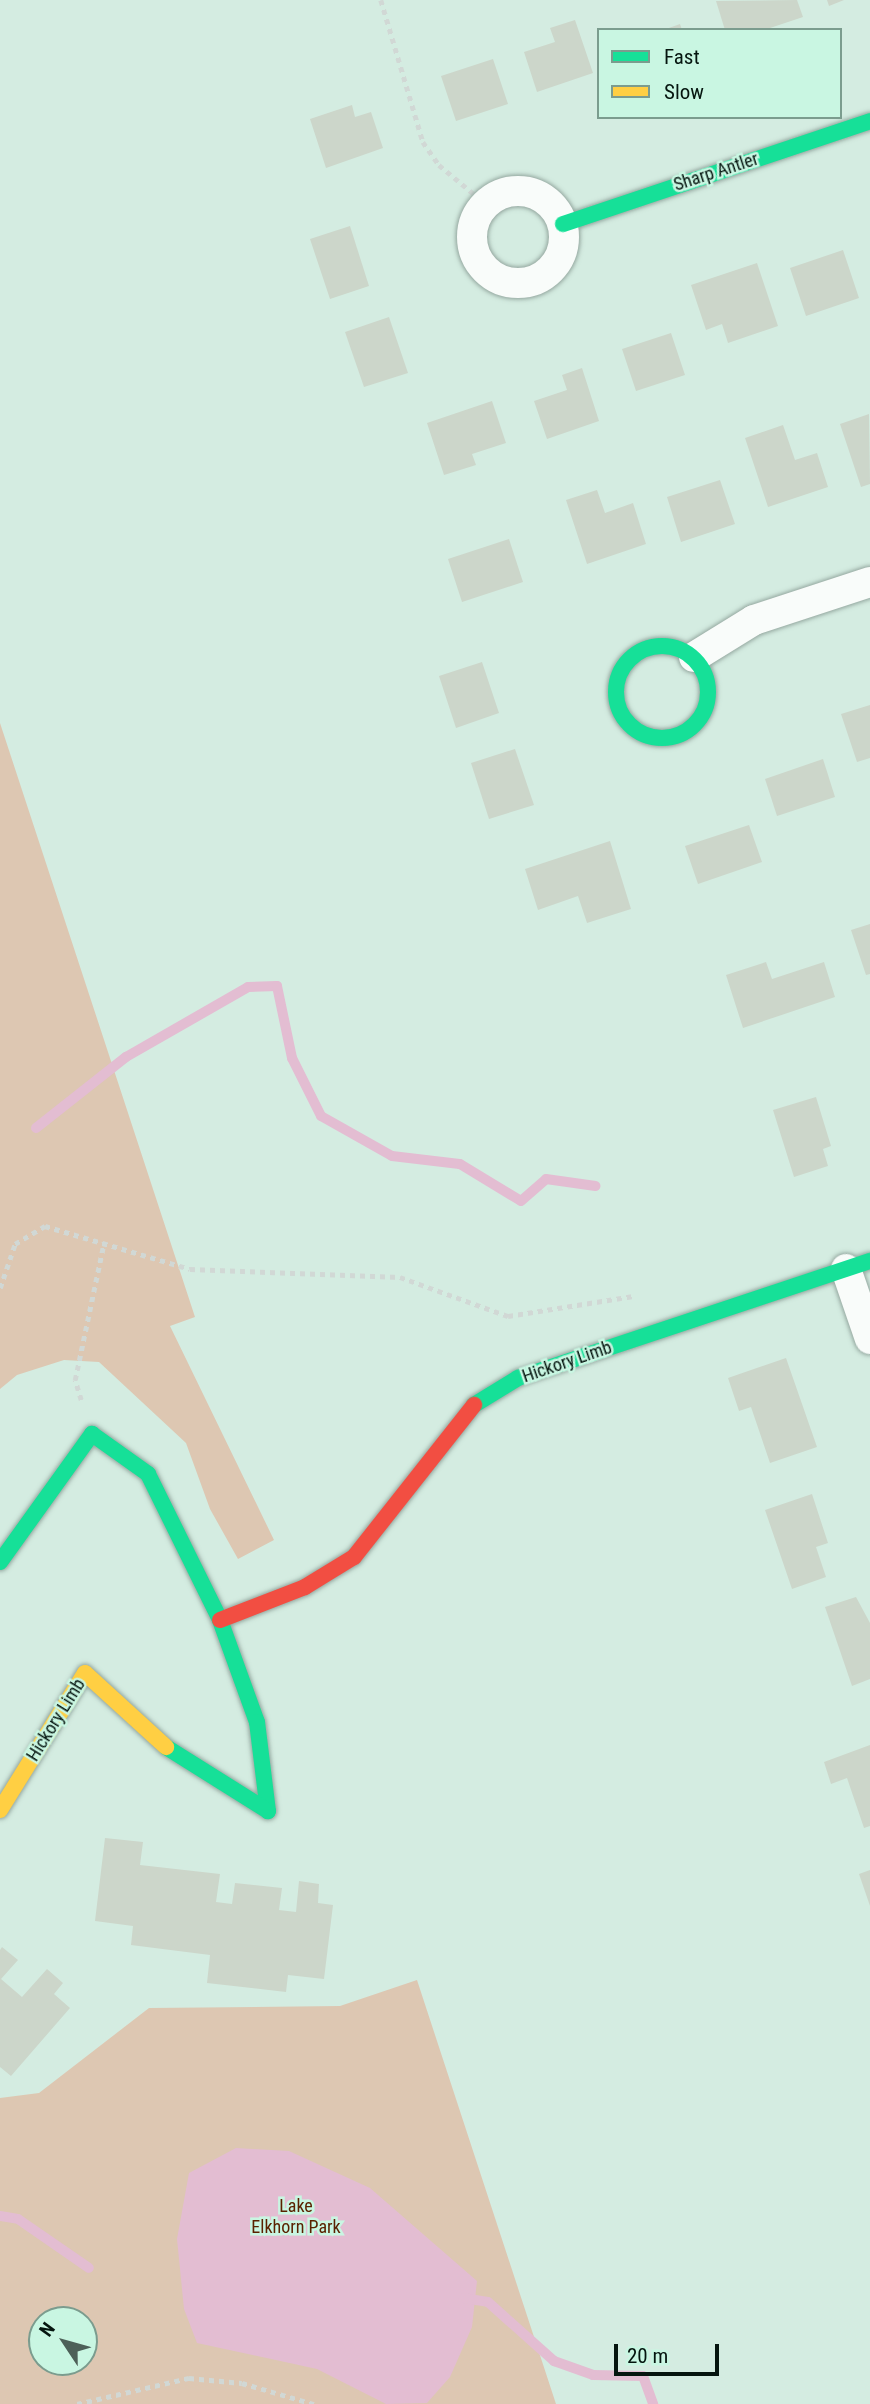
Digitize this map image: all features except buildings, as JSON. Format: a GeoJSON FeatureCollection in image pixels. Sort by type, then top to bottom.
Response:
{"type":"FeatureCollection","features":[{"type":"Feature","properties":{"kind":"street","name":"Sharp Antler"},"geometry":{"type":"LineString","coordinates":[[563,224],[870,121]]}},
{"type":"Feature","properties":{"kind":"street"},"geometry":{"type":"LineString","coordinates":[[504,193],[535,194],[563,224],[563,248],[554,267],[533,280],[509,282],[481,264],[474,250],[472,233],[486,204],[504,193]]}},
{"type":"Feature","properties":{"kind":"street"},"geometry":{"type":"LineString","coordinates":[[694,657],[754,620],[870,582]]}},
{"type":"Feature","properties":{"kind":"street"},"geometry":{"type":"LineString","coordinates":[[666,645],[694,657],[705,674],[708,700],[686,732],[655,738],[628,723],[616,695],[623,667],[635,655],[666,645]]}},
{"type":"Feature","properties":{"kind":"street"},"geometry":{"type":"LineString","coordinates":[[858,1265],[870,1339]]}},
{"type":"Feature","properties":{"kind":"street","name":"Hickory Limb"},"geometry":{"type":"LineString","coordinates":[[220,1620],[305,1587],[354,1557],[473,1406],[518,1378],[858,1265]]}},
{"type":"Feature","properties":{"kind":"street"},"geometry":{"type":"LineString","coordinates":[[0,1562],[92,1434]]}},
{"type":"Feature","properties":{"kind":"street","name":"Hickory Limb"},"geometry":{"type":"LineString","coordinates":[[0,1810],[85,1673],[186,1765],[268,1811],[257,1722],[220,1620],[163,1493],[148,1474],[92,1434]]}},
{"type":"Feature","properties":{"kind":"path"},"geometry":{"type":"LineString","coordinates":[[382,0],[424,142],[439,165],[486,204]]}},
{"type":"Feature","properties":{"kind":"path"},"geometry":{"type":"LineString","coordinates":[[0,1288],[15,1244],[30,1231],[45,1226],[190,1269],[400,1277],[508,1316],[633,1296]]}},
{"type":"Feature","properties":{"kind":"path"},"geometry":{"type":"LineString","coordinates":[[92,1434],[75,1380],[104,1242]]}},
{"type":"Feature","properties":{"kind":"path"},"geometry":{"type":"LineString","coordinates":[[77,2404],[189,2378],[242,2384],[314,2404]]}},
{"type":"Feature","properties":{"kind":"green space"},"geometry":{"type":"Polygon","coordinates":[[[0,723],[195,1317],[170,1326],[274,1540],[238,1559],[210,1509],[186,1443],[99,1362],[64,1360],[17,1375],[0,1389],[0,723]]]}},
{"type":"Feature","properties":{"kind":"green space","name":"Lake Elkhorn Park"},"geometry":{"type":"Polygon","coordinates":[[[417,1980],[556,2404],[0,2404],[0,2098],[39,2093],[149,2008],[340,2006],[417,1980]]]}},
{"type":"Feature","properties":{"kind":"shaded area"},"geometry":{"type":"Polygon","coordinates":[[[236,2148],[289,2151],[370,2188],[477,2281],[472,2327],[450,2377],[427,2403],[386,2404],[317,2369],[197,2343],[184,2309],[177,2239],[189,2173],[236,2148]]]}},
{"type":"Feature","properties":{"kind":"waterway"},"geometry":{"type":"LineString","coordinates":[[36,1128],[126,1057],[248,987],[277,986],[292,1058],[321,1116],[392,1156],[460,1164],[521,1201],[546,1179],[596,1186]]}},
{"type":"Feature","properties":{"kind":"waterway"},"geometry":{"type":"LineString","coordinates":[[0,2216],[18,2219],[89,2268]]}},
{"type":"Feature","properties":{"kind":"waterway"},"geometry":{"type":"LineString","coordinates":[[463,2298],[488,2302],[554,2361],[593,2375],[643,2376],[653,2404]]}},
{"type":"Feature","properties":{"kind":"traffic: fast"},"geometry":{"type":"LineString","coordinates":[[563,224],[870,121]]}},
{"type":"Feature","properties":{"kind":"traffic: fast"},"geometry":{"type":"LineString","coordinates":[[662,646],[688,654],[700,666],[708,692],[700,718],[688,730],[662,738],[636,730],[624,718],[616,692],[624,666],[636,654],[662,646]]}},
{"type":"Feature","properties":{"kind":"traffic: fast"},"geometry":{"type":"LineString","coordinates":[[474,1405],[518,1378],[870,1261]]}},
{"type":"Feature","properties":{"kind":"traffic: fast"},"geometry":{"type":"LineString","coordinates":[[0,1562],[92,1434],[148,1474],[220,1620],[257,1722],[268,1811],[166,1747]]}},
{"type":"Feature","properties":{"kind":"traffic: slow"},"geometry":{"type":"LineString","coordinates":[[0,1810],[85,1673],[166,1747]]}},
{"type":"Feature","properties":{"kind":"traffic: jam"},"geometry":{"type":"LineString","coordinates":[[220,1620],[305,1587],[354,1557],[474,1405]]}}]}
